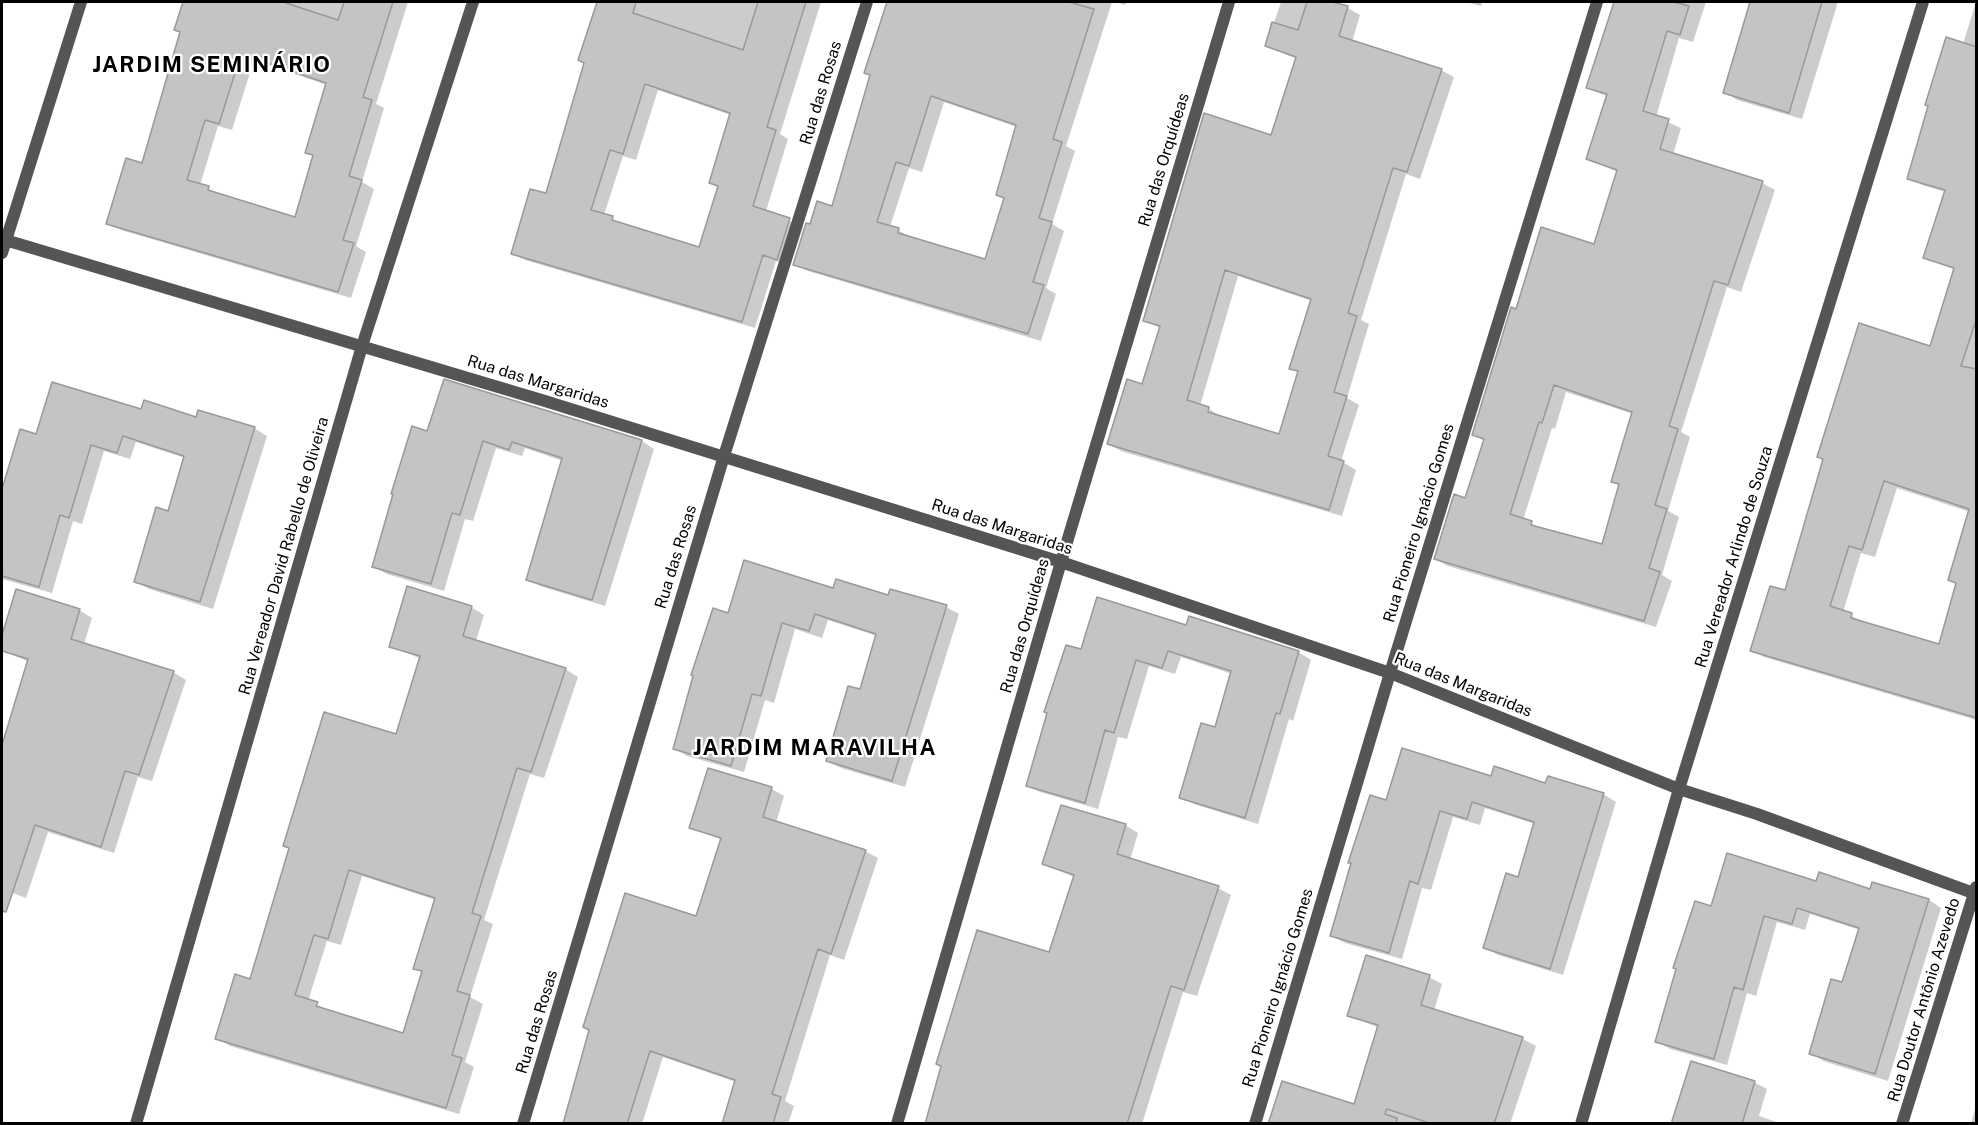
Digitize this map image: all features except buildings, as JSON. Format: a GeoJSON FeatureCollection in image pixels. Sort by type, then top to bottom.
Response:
{"type":"FeatureCollection","features":[{"type":"Feature","properties":{"kind":"street"},"geometry":{"type":"LineString","coordinates":[[3,244],[81,2]]}},
{"type":"Feature","properties":{"kind":"street","name":"Rua Vereador David Rabello de Oliveira"},"geometry":{"type":"LineString","coordinates":[[136,1124],[362,346],[473,2]]}},
{"type":"Feature","properties":{"kind":"street","name":"Rua das Rosas"},"geometry":{"type":"LineString","coordinates":[[523,1124],[724,456],[867,2]]}},
{"type":"Feature","properties":{"kind":"street","name":"Rua das Orquídeas"},"geometry":{"type":"LineString","coordinates":[[897,1124],[1061,562],[1229,2]]}},
{"type":"Feature","properties":{"kind":"street","name":"Rua Pioneiro Ignácio Gomes"},"geometry":{"type":"LineString","coordinates":[[1255,1124],[1390,673],[1597,2]]}},
{"type":"Feature","properties":{"kind":"street","name":"Rua Vereador Arlindo de Souza"},"geometry":{"type":"LineString","coordinates":[[1581,1124],[1679,789],[1923,2]]}},
{"type":"Feature","properties":{"kind":"street","name":"Rua das Margaridas"},"geometry":{"type":"LineString","coordinates":[[3,244],[362,346],[1061,562],[1390,673],[1679,789],[1976,891]]}},
{"type":"Feature","properties":{"kind":"street","name":"Rua Doutor Antônio Azevedo"},"geometry":{"type":"LineString","coordinates":[[1902,1124],[1976,891]]}},
{"type":"Feature","properties":{"kind":"district","name":"JARDIM SEMINÁRIO"},"geometry":{"type":"Point","coordinates":[212,65]}},
{"type":"Feature","properties":{"kind":"district","name":"JARDIM MARAVILHA"},"geometry":{"type":"Point","coordinates":[815,748]}}]}
